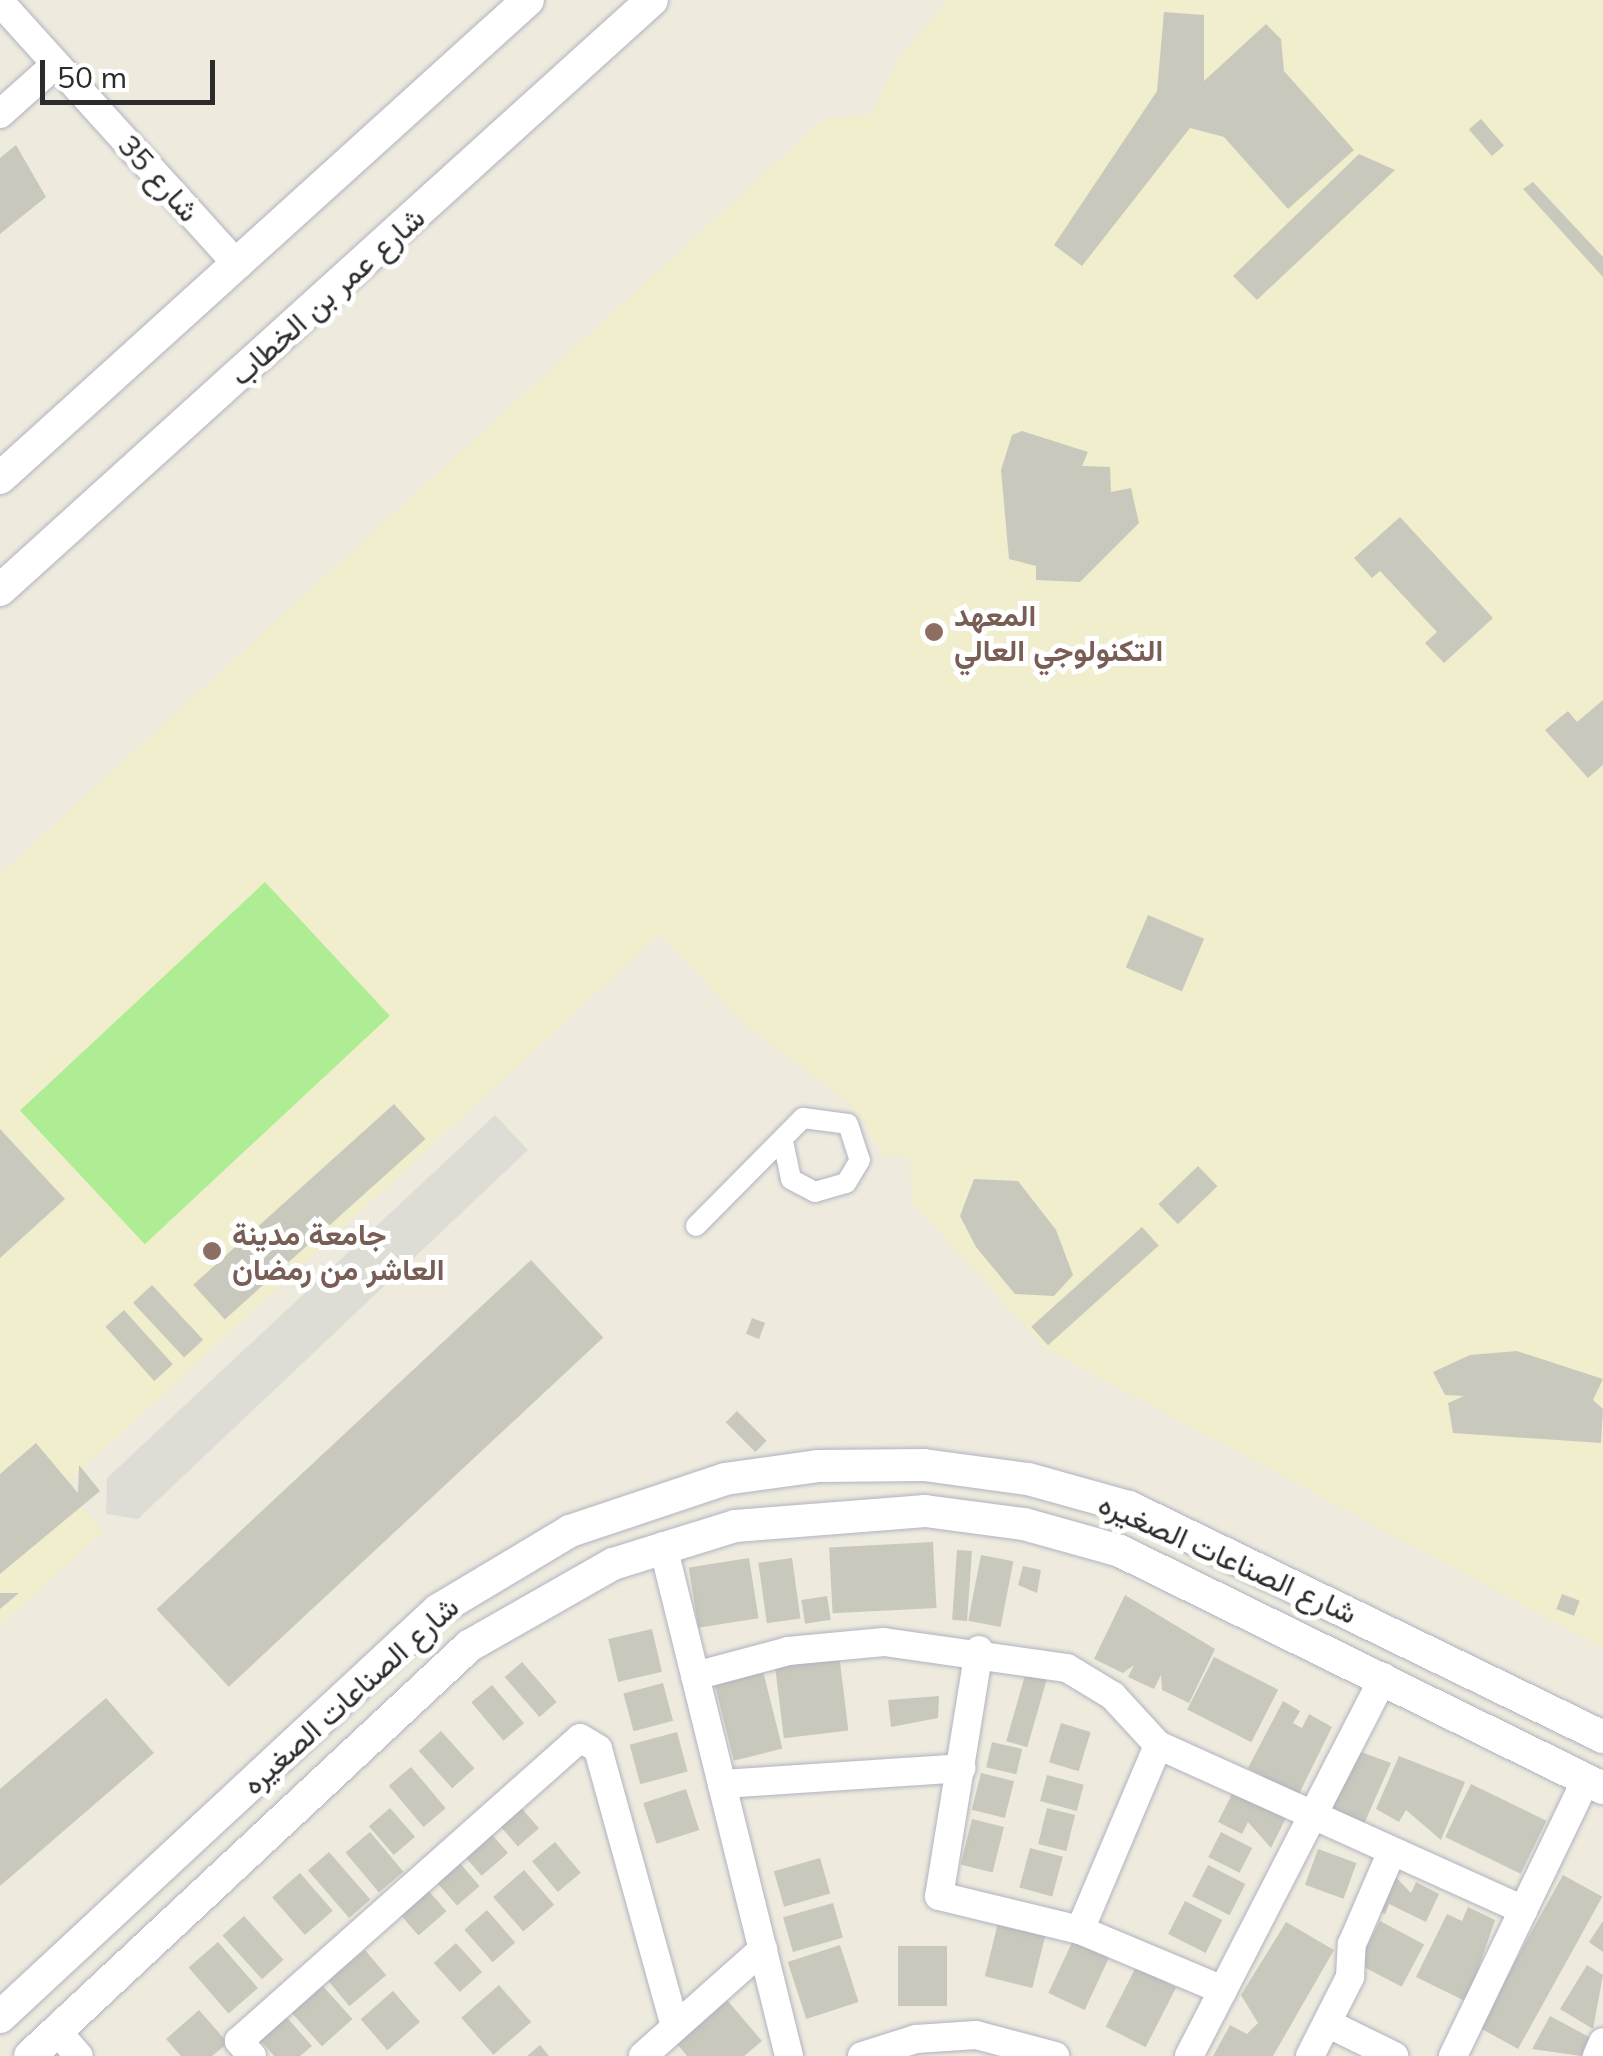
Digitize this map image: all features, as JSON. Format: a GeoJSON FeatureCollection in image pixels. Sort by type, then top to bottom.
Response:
{"type":"FeatureCollection","features":[{"type":"Feature","properties":{"kind":"street"},"geometry":{"type":"LineString","coordinates":[[3,470],[238,265],[528,0]]}},
{"type":"Feature","properties":{"kind":"street","name":"شارع عمر بن الخطاب"},"geometry":{"type":"LineString","coordinates":[[0,590],[652,0]]}},
{"type":"Feature","properties":{"kind":"street","name":"شارع 35"},"geometry":{"type":"LineString","coordinates":[[0,2],[238,265]]}},
{"type":"Feature","properties":{"kind":"street"},"geometry":{"type":"LineString","coordinates":[[0,114],[56,64]]}},
{"type":"Feature","properties":{"kind":"street"},"geometry":{"type":"LineString","coordinates":[[696,1226],[782,1142]]}},
{"type":"Feature","properties":{"kind":"street","name":"شارع الصناعات الصغيره"},"geometry":{"type":"LineString","coordinates":[[0,2017],[438,1610],[570,1531],[725,1480],[819,1466],[924,1465],[1028,1479],[1128,1507],[1603,1737]]}},
{"type":"Feature","properties":{"kind":"street","name":"شارع الصناعات الصغيره"},"geometry":{"type":"LineString","coordinates":[[30,2056],[469,1646],[565,1587],[663,1546],[825,1512],[925,1511],[1024,1524],[1120,1551],[1384,1677],[1594,1784]]}},
{"type":"Feature","properties":{"kind":"street"},"geometry":{"type":"LineString","coordinates":[[663,1546],[789,2056]]}},
{"type":"Feature","properties":{"kind":"street"},"geometry":{"type":"LineString","coordinates":[[696,1676],[788,1651],[884,1642],[980,1650],[1084,1675],[1158,1745],[1523,1910]]}},
{"type":"Feature","properties":{"kind":"street"},"geometry":{"type":"LineString","coordinates":[[980,1650],[939,1896],[1080,1930],[1224,1990]]}},
{"type":"Feature","properties":{"kind":"street"},"geometry":{"type":"LineString","coordinates":[[1189,2056],[1384,1677]]}},
{"type":"Feature","properties":{"kind":"street"},"geometry":{"type":"LineString","coordinates":[[304,1735],[339,1768]]}},
{"type":"Feature","properties":{"kind":"street"},"geometry":{"type":"LineString","coordinates":[[252,2056],[238,2040],[580,1738],[598,1749],[675,2027]]}},
{"type":"Feature","properties":{"kind":"street"},"geometry":{"type":"LineString","coordinates":[[1080,1930],[1158,1745]]}},
{"type":"Feature","properties":{"kind":"street"},"geometry":{"type":"LineString","coordinates":[[722,1784],[960,1768]]}},
{"type":"Feature","properties":{"kind":"street"},"geometry":{"type":"LineString","coordinates":[[1453,2056],[1523,1910],[1594,1784]]}},
{"type":"Feature","properties":{"kind":"street"},"geometry":{"type":"LineString","coordinates":[[1310,2056],[1392,1851]]}},
{"type":"Feature","properties":{"kind":"street"},"geometry":{"type":"LineString","coordinates":[[643,2056],[763,1949]]}},
{"type":"Feature","properties":{"kind":"street"},"geometry":{"type":"LineString","coordinates":[[1326,2023],[1394,2056]]}},
{"type":"Feature","properties":{"kind":"street"},"geometry":{"type":"LineString","coordinates":[[57,2031],[79,2056]]}},
{"type":"Feature","properties":{"kind":"street"},"geometry":{"type":"LineString","coordinates":[[862,2056],[916,2039],[976,2035],[1055,2056]]}},
{"type":"Feature","properties":{"kind":"street"},"geometry":{"type":"LineString","coordinates":[[1597,2056],[1603,2042]]}},
{"type":"Feature","properties":{"kind":"shaded area","name":"المعهد التكنولوجي العالي"},"geometry":{"type":"Polygon","coordinates":[[[948,0],[1603,0],[1603,1648],[1046,1349],[912,1202],[910,1158],[883,1155],[852,1105],[746,1025],[660,934],[64,1486],[103,1531],[0,1626],[0,874],[824,119],[872,114],[897,60],[948,0]]]}},
{"type":"Feature","properties":{"kind":"shaded area"},"geometry":{"type":"Polygon","coordinates":[[[495,1115],[528,1150],[138,1519],[106,1514],[107,1478],[495,1115]]]}},
{"type":"Feature","properties":{"kind":"green space"},"geometry":{"type":"Polygon","coordinates":[[[265,882],[390,1016],[145,1244],[20,1110],[265,882]]]}},
{"type":"Feature","properties":{"kind":"building"},"geometry":{"type":"Polygon","coordinates":[[[1164,12],[1204,15],[1204,81],[1266,24],[1281,39],[1284,71],[1354,150],[1288,209],[1224,137],[1190,128],[1082,266],[1054,245],[1157,91],[1164,12]]]}},
{"type":"Feature","properties":{"kind":"building"},"geometry":{"type":"Polygon","coordinates":[[[1481,119],[1504,145],[1492,156],[1469,129],[1481,119]]]}},
{"type":"Feature","properties":{"kind":"building"},"geometry":{"type":"Polygon","coordinates":[[[16,145],[46,197],[0,234],[0,158],[16,145]]]}},
{"type":"Feature","properties":{"kind":"building"},"geometry":{"type":"Polygon","coordinates":[[[1359,154],[1395,170],[1257,300],[1233,276],[1359,154]]]}},
{"type":"Feature","properties":{"kind":"building"},"geometry":{"type":"Polygon","coordinates":[[[1533,182],[1603,257],[1603,277],[1523,189],[1533,182]]]}},
{"type":"Feature","properties":{"kind":"building"},"geometry":{"type":"Polygon","coordinates":[[[1022,431],[1088,452],[1082,466],[1110,467],[1111,492],[1131,488],[1139,523],[1080,582],[1036,580],[1036,566],[1009,559],[1001,470],[1012,435],[1022,431]]]}},
{"type":"Feature","properties":{"kind":"building"},"geometry":{"type":"Polygon","coordinates":[[[1400,517],[1493,618],[1444,663],[1425,643],[1437,632],[1380,571],[1372,578],[1354,558],[1400,517]]]}},
{"type":"Feature","properties":{"kind":"building"},"geometry":{"type":"Polygon","coordinates":[[[1603,700],[1603,765],[1588,778],[1545,730],[1568,711],[1577,722],[1603,700]]]}},
{"type":"Feature","properties":{"kind":"building"},"geometry":{"type":"Polygon","coordinates":[[[1148,915],[1204,939],[1182,991],[1126,967],[1148,915]]]}},
{"type":"Feature","properties":{"kind":"building"},"geometry":{"type":"Polygon","coordinates":[[[394,1104],[425,1139],[225,1320],[193,1285],[394,1104]]]}},
{"type":"Feature","properties":{"kind":"building"},"geometry":{"type":"Polygon","coordinates":[[[0,1129],[65,1199],[0,1258],[0,1129]]]}},
{"type":"Feature","properties":{"kind":"building"},"geometry":{"type":"Polygon","coordinates":[[[1198,1166],[1217,1186],[1178,1224],[1158,1204],[1198,1166]]]}},
{"type":"Feature","properties":{"kind":"building"},"geometry":{"type":"Polygon","coordinates":[[[974,1179],[1018,1181],[1056,1230],[1073,1275],[1054,1296],[1015,1294],[976,1247],[960,1216],[974,1179]]]}},
{"type":"Feature","properties":{"kind":"building"},"geometry":{"type":"Polygon","coordinates":[[[1142,1227],[1159,1246],[1048,1345],[1031,1327],[1142,1227]]]}},
{"type":"Feature","properties":{"kind":"building"},"geometry":{"type":"Polygon","coordinates":[[[531,1260],[603,1338],[229,1687],[157,1609],[531,1260]]]}},
{"type":"Feature","properties":{"kind":"building"},"geometry":{"type":"Polygon","coordinates":[[[152,1285],[203,1340],[184,1358],[133,1303],[152,1285]]]}},
{"type":"Feature","properties":{"kind":"building"},"geometry":{"type":"Polygon","coordinates":[[[124,1310],[173,1364],[154,1381],[105,1327],[124,1310]]]}},
{"type":"Feature","properties":{"kind":"building"},"geometry":{"type":"Polygon","coordinates":[[[752,1318],[765,1323],[759,1339],[746,1334],[752,1318]]]}},
{"type":"Feature","properties":{"kind":"building"},"geometry":{"type":"Polygon","coordinates":[[[1517,1351],[1603,1379],[1593,1400],[1603,1409],[1601,1443],[1453,1433],[1448,1403],[1464,1396],[1445,1395],[1433,1372],[1470,1355],[1517,1351]]]}},
{"type":"Feature","properties":{"kind":"building"},"geometry":{"type":"Polygon","coordinates":[[[737,1411],[767,1441],[755,1452],[726,1422],[737,1411]]]}},
{"type":"Feature","properties":{"kind":"building"},"geometry":{"type":"Polygon","coordinates":[[[36,1443],[78,1493],[79,1465],[100,1491],[0,1574],[0,1474],[36,1443]]]}},
{"type":"Feature","properties":{"kind":"building"},"geometry":{"type":"Polygon","coordinates":[[[933,1542],[936,1608],[833,1613],[829,1547],[933,1542]]]}},
{"type":"Feature","properties":{"kind":"building"},"geometry":{"type":"Polygon","coordinates":[[[957,1550],[972,1551],[967,1621],[952,1620],[957,1550]]]}},
{"type":"Feature","properties":{"kind":"building"},"geometry":{"type":"Polygon","coordinates":[[[981,1555],[1013,1561],[1001,1627],[968,1621],[981,1555]]]}},
{"type":"Feature","properties":{"kind":"building"},"geometry":{"type":"Polygon","coordinates":[[[749,1558],[759,1618],[698,1628],[689,1568],[749,1558]]]}},
{"type":"Feature","properties":{"kind":"building"},"geometry":{"type":"Polygon","coordinates":[[[792,1558],[800,1618],[767,1623],[758,1563],[792,1558]]]}},
{"type":"Feature","properties":{"kind":"building"},"geometry":{"type":"Polygon","coordinates":[[[1023,1566],[1041,1570],[1037,1593],[1018,1585],[1023,1566]]]}},
{"type":"Feature","properties":{"kind":"building"},"geometry":{"type":"Polygon","coordinates":[[[0,1593],[19,1593],[0,1609],[0,1593]]]}},
{"type":"Feature","properties":{"kind":"building"},"geometry":{"type":"Polygon","coordinates":[[[1562,1594],[1580,1601],[1574,1616],[1556,1609],[1562,1594]]]}},
{"type":"Feature","properties":{"kind":"building"},"geometry":{"type":"Polygon","coordinates":[[[1125,1595],[1215,1649],[1189,1703],[1162,1690],[1161,1675],[1154,1689],[1128,1677],[1134,1665],[1123,1673],[1094,1659],[1125,1595]]]}},
{"type":"Feature","properties":{"kind":"building"},"geometry":{"type":"Polygon","coordinates":[[[827,1596],[831,1620],[805,1624],[801,1600],[827,1596]]]}},
{"type":"Feature","properties":{"kind":"building"},"geometry":{"type":"Polygon","coordinates":[[[652,1629],[662,1672],[618,1682],[608,1639],[652,1629]]]}},
{"type":"Feature","properties":{"kind":"building"},"geometry":{"type":"Polygon","coordinates":[[[839,1654],[848,1730],[784,1738],[774,1662],[839,1654]]]}},
{"type":"Feature","properties":{"kind":"building"},"geometry":{"type":"Polygon","coordinates":[[[1214,1657],[1278,1690],[1251,1742],[1187,1710],[1214,1657]]]}},
{"type":"Feature","properties":{"kind":"building"},"geometry":{"type":"Polygon","coordinates":[[[522,1662],[557,1702],[539,1717],[505,1677],[522,1662]]]}},
{"type":"Feature","properties":{"kind":"building"},"geometry":{"type":"Polygon","coordinates":[[[763,1671],[782,1749],[734,1761],[714,1683],[763,1671]]]}},
{"type":"Feature","properties":{"kind":"building"},"geometry":{"type":"Polygon","coordinates":[[[1026,1672],[1047,1678],[1027,1747],[1006,1741],[1026,1672]]]}},
{"type":"Feature","properties":{"kind":"building"},"geometry":{"type":"Polygon","coordinates":[[[663,1683],[673,1721],[633,1731],[623,1694],[663,1683]]]}},
{"type":"Feature","properties":{"kind":"building"},"geometry":{"type":"Polygon","coordinates":[[[492,1685],[524,1723],[503,1741],[471,1702],[492,1685]]]}},
{"type":"Feature","properties":{"kind":"building"},"geometry":{"type":"Polygon","coordinates":[[[939,1696],[938,1718],[891,1727],[888,1700],[939,1696]]]}},
{"type":"Feature","properties":{"kind":"building"},"geometry":{"type":"Polygon","coordinates":[[[106,1698],[154,1753],[0,1886],[0,1789],[106,1698]]]}},
{"type":"Feature","properties":{"kind":"building"},"geometry":{"type":"Polygon","coordinates":[[[1283,1701],[1300,1711],[1293,1723],[1302,1728],[1309,1714],[1332,1727],[1298,1796],[1248,1768],[1283,1701]]]}},
{"type":"Feature","properties":{"kind":"building"},"geometry":{"type":"Polygon","coordinates":[[[1061,1723],[1091,1732],[1079,1771],[1049,1762],[1061,1723]]]}},
{"type":"Feature","properties":{"kind":"building"},"geometry":{"type":"Polygon","coordinates":[[[441,1731],[474,1768],[452,1788],[419,1751],[441,1731]]]}},
{"type":"Feature","properties":{"kind":"building"},"geometry":{"type":"Polygon","coordinates":[[[677,1732],[688,1772],[640,1784],[630,1745],[677,1732]]]}},
{"type":"Feature","properties":{"kind":"building"},"geometry":{"type":"Polygon","coordinates":[[[992,1742],[1022,1749],[1016,1774],[986,1767],[992,1742]]]}},
{"type":"Feature","properties":{"kind":"building"},"geometry":{"type":"Polygon","coordinates":[[[1353,1749],[1391,1763],[1363,1826],[1323,1806],[1353,1749]]]}},
{"type":"Feature","properties":{"kind":"building"},"geometry":{"type":"Polygon","coordinates":[[[1399,1756],[1465,1782],[1441,1840],[1406,1810],[1399,1822],[1376,1809],[1399,1756]]]}},
{"type":"Feature","properties":{"kind":"building"},"geometry":{"type":"Polygon","coordinates":[[[411,1767],[446,1808],[423,1827],[389,1786],[411,1767]]]}},
{"type":"Feature","properties":{"kind":"building"},"geometry":{"type":"Polygon","coordinates":[[[981,1773],[1014,1781],[1005,1818],[972,1810],[981,1773]]]}},
{"type":"Feature","properties":{"kind":"building"},"geometry":{"type":"Polygon","coordinates":[[[1047,1775],[1084,1785],[1077,1811],[1040,1801],[1047,1775]]]}},
{"type":"Feature","properties":{"kind":"building"},"geometry":{"type":"Polygon","coordinates":[[[1471,1784],[1546,1821],[1521,1874],[1445,1837],[1471,1784]]]}},
{"type":"Feature","properties":{"kind":"building"},"geometry":{"type":"Polygon","coordinates":[[[1236,1786],[1289,1812],[1271,1848],[1248,1822],[1242,1834],[1218,1822],[1236,1786]]]}},
{"type":"Feature","properties":{"kind":"building"},"geometry":{"type":"Polygon","coordinates":[[[686,1789],[699,1830],[656,1844],[643,1803],[686,1789]]]}},
{"type":"Feature","properties":{"kind":"building"},"geometry":{"type":"Polygon","coordinates":[[[518,1804],[539,1828],[518,1847],[497,1822],[518,1804]]]}},
{"type":"Feature","properties":{"kind":"building"},"geometry":{"type":"Polygon","coordinates":[[[390,1808],[415,1837],[394,1855],[369,1826],[390,1808]]]}},
{"type":"Feature","properties":{"kind":"building"},"geometry":{"type":"Polygon","coordinates":[[[1047,1808],[1075,1815],[1066,1851],[1038,1844],[1047,1808]]]}},
{"type":"Feature","properties":{"kind":"building"},"geometry":{"type":"Polygon","coordinates":[[[972,1819],[1004,1827],[993,1873],[961,1865],[972,1819]]]}},
{"type":"Feature","properties":{"kind":"building"},"geometry":{"type":"Polygon","coordinates":[[[489,1831],[508,1853],[482,1876],[463,1854],[489,1831]]]}},
{"type":"Feature","properties":{"kind":"building"},"geometry":{"type":"Polygon","coordinates":[[[370,1832],[403,1872],[379,1892],[345,1853],[370,1832]]]}},
{"type":"Feature","properties":{"kind":"building"},"geometry":{"type":"Polygon","coordinates":[[[1221,1832],[1252,1848],[1239,1873],[1208,1857],[1221,1832]]]}},
{"type":"Feature","properties":{"kind":"building"},"geometry":{"type":"Polygon","coordinates":[[[555,1842],[581,1873],[558,1892],[532,1861],[555,1842]]]}},
{"type":"Feature","properties":{"kind":"building"},"geometry":{"type":"Polygon","coordinates":[[[1030,1848],[1063,1857],[1052,1896],[1019,1888],[1030,1848]]]}},
{"type":"Feature","properties":{"kind":"building"},"geometry":{"type":"Polygon","coordinates":[[[1318,1849],[1357,1863],[1344,1899],[1305,1885],[1318,1849]]]}},
{"type":"Feature","properties":{"kind":"building"},"geometry":{"type":"Polygon","coordinates":[[[329,1852],[370,1900],[349,1918],[308,1870],[329,1852]]]}},
{"type":"Feature","properties":{"kind":"building"},"geometry":{"type":"Polygon","coordinates":[[[820,1858],[830,1894],[784,1907],[774,1871],[820,1858]]]}},
{"type":"Feature","properties":{"kind":"building"},"geometry":{"type":"Polygon","coordinates":[[[458,1861],[480,1886],[457,1906],[435,1881],[458,1861]]]}},
{"type":"Feature","properties":{"kind":"building"},"geometry":{"type":"Polygon","coordinates":[[[1208,1865],[1245,1884],[1230,1915],[1192,1896],[1208,1865]]]}},
{"type":"Feature","properties":{"kind":"building"},"geometry":{"type":"Polygon","coordinates":[[[524,1870],[554,1905],[523,1932],[493,1897],[524,1870]]]}},
{"type":"Feature","properties":{"kind":"building"},"geometry":{"type":"Polygon","coordinates":[[[1391,1872],[1411,1893],[1416,1882],[1439,1894],[1426,1922],[1389,1904],[1385,1914],[1373,1908],[1391,1872]]]}},
{"type":"Feature","properties":{"kind":"building"},"geometry":{"type":"Polygon","coordinates":[[[300,1873],[333,1911],[305,1935],[272,1897],[300,1873]]]}},
{"type":"Feature","properties":{"kind":"building"},"geometry":{"type":"Polygon","coordinates":[[[1563,1875],[1602,1897],[1518,2049],[1479,2027],[1563,1875]]]}},
{"type":"Feature","properties":{"kind":"building"},"geometry":{"type":"Polygon","coordinates":[[[428,1890],[446,1911],[418,1935],[400,1914],[428,1890]]]}},
{"type":"Feature","properties":{"kind":"building"},"geometry":{"type":"Polygon","coordinates":[[[1185,1901],[1222,1920],[1206,1953],[1168,1934],[1185,1901]]]}},
{"type":"Feature","properties":{"kind":"building"},"geometry":{"type":"Polygon","coordinates":[[[833,1903],[843,1938],[793,1952],[783,1917],[833,1903]]]}},
{"type":"Feature","properties":{"kind":"building"},"geometry":{"type":"Polygon","coordinates":[[[1468,1907],[1495,1920],[1467,2002],[1416,1977],[1447,1914],[1462,1921],[1468,1907]]]}},
{"type":"Feature","properties":{"kind":"building"},"geometry":{"type":"Polygon","coordinates":[[[487,1910],[515,1942],[493,1962],[464,1930],[487,1910]]]}},
{"type":"Feature","properties":{"kind":"building"},"geometry":{"type":"Polygon","coordinates":[[[1000,1915],[1048,1927],[1032,1988],[985,1976],[1000,1915]]]}},
{"type":"Feature","properties":{"kind":"building"},"geometry":{"type":"Polygon","coordinates":[[[244,1916],[283,1960],[262,1979],[222,1935],[244,1916]]]}},
{"type":"Feature","properties":{"kind":"building"},"geometry":{"type":"Polygon","coordinates":[[[1380,1921],[1424,1944],[1402,1987],[1357,1963],[1380,1921]]]}},
{"type":"Feature","properties":{"kind":"building"},"geometry":{"type":"Polygon","coordinates":[[[1603,1921],[1603,1952],[1589,1942],[1603,1921]]]}},
{"type":"Feature","properties":{"kind":"building"},"geometry":{"type":"Polygon","coordinates":[[[1286,1922],[1334,1950],[1273,2056],[1213,2056],[1230,2025],[1247,2034],[1258,2023],[1241,1995],[1286,1922]]]}},
{"type":"Feature","properties":{"kind":"building"},"geometry":{"type":"Polygon","coordinates":[[[1075,1936],[1111,1953],[1085,2010],[1048,1993],[1075,1936]]]}},
{"type":"Feature","properties":{"kind":"building"},"geometry":{"type":"Polygon","coordinates":[[[218,1942],[258,1988],[229,2014],[189,1968],[218,1942]]]}},
{"type":"Feature","properties":{"kind":"building"},"geometry":{"type":"Polygon","coordinates":[[[456,1943],[482,1972],[460,1992],[434,1963],[456,1943]]]}},
{"type":"Feature","properties":{"kind":"building"},"geometry":{"type":"Polygon","coordinates":[[[840,1945],[859,2002],[806,2019],[788,1962],[840,1945]]]}},
{"type":"Feature","properties":{"kind":"building"},"geometry":{"type":"Polygon","coordinates":[[[898,1946],[947,1946],[947,2006],[898,2006],[898,1946]]]}},
{"type":"Feature","properties":{"kind":"building"},"geometry":{"type":"Polygon","coordinates":[[[365,1950],[386,1975],[349,2006],[328,1981],[365,1950]]]}},
{"type":"Feature","properties":{"kind":"building"},"geometry":{"type":"Polygon","coordinates":[[[1587,1965],[1603,1975],[1593,2029],[1560,2009],[1587,1965]]]}},
{"type":"Feature","properties":{"kind":"building"},"geometry":{"type":"Polygon","coordinates":[[[1136,1967],[1176,1987],[1146,2047],[1106,2027],[1136,1967]]]}},
{"type":"Feature","properties":{"kind":"building"},"geometry":{"type":"Polygon","coordinates":[[[321,1984],[352,2019],[322,2046],[291,2011],[321,1984]]]}},
{"type":"Feature","properties":{"kind":"building"},"geometry":{"type":"Polygon","coordinates":[[[499,1985],[531,2022],[493,2055],[461,2018],[499,1985]]]}},
{"type":"Feature","properties":{"kind":"building"},"geometry":{"type":"Polygon","coordinates":[[[393,1991],[420,2022],[387,2050],[361,2019],[393,1991]]]}},
{"type":"Feature","properties":{"kind":"building"},"geometry":{"type":"Polygon","coordinates":[[[727,2000],[762,2041],[744,2056],[687,2056],[677,2044],[727,2000]]]}},
{"type":"Feature","properties":{"kind":"building"},"geometry":{"type":"Polygon","coordinates":[[[199,2010],[228,2043],[212,2056],[181,2056],[166,2039],[199,2010]]]}},
{"type":"Feature","properties":{"kind":"building"},"geometry":{"type":"Polygon","coordinates":[[[283,2013],[312,2046],[300,2056],[274,2056],[257,2036],[283,2013]]]}},
{"type":"Feature","properties":{"kind":"building"},"geometry":{"type":"Polygon","coordinates":[[[1550,2016],[1591,2038],[1581,2056],[1532,2049],[1550,2016]]]}},
{"type":"Feature","properties":{"kind":"building"},"geometry":{"type":"Polygon","coordinates":[[[540,2045],[549,2056],[527,2056],[540,2045]]]}},
{"type":"Feature","properties":{"kind":"place","name":"المعهد التكنولوجي العالي"},"geometry":{"type":"Point","coordinates":[934,632]}},
{"type":"Feature","properties":{"kind":"place","name":"جامعة مدينة العاشر من رمضان"},"geometry":{"type":"Point","coordinates":[212,1251]}}]}
